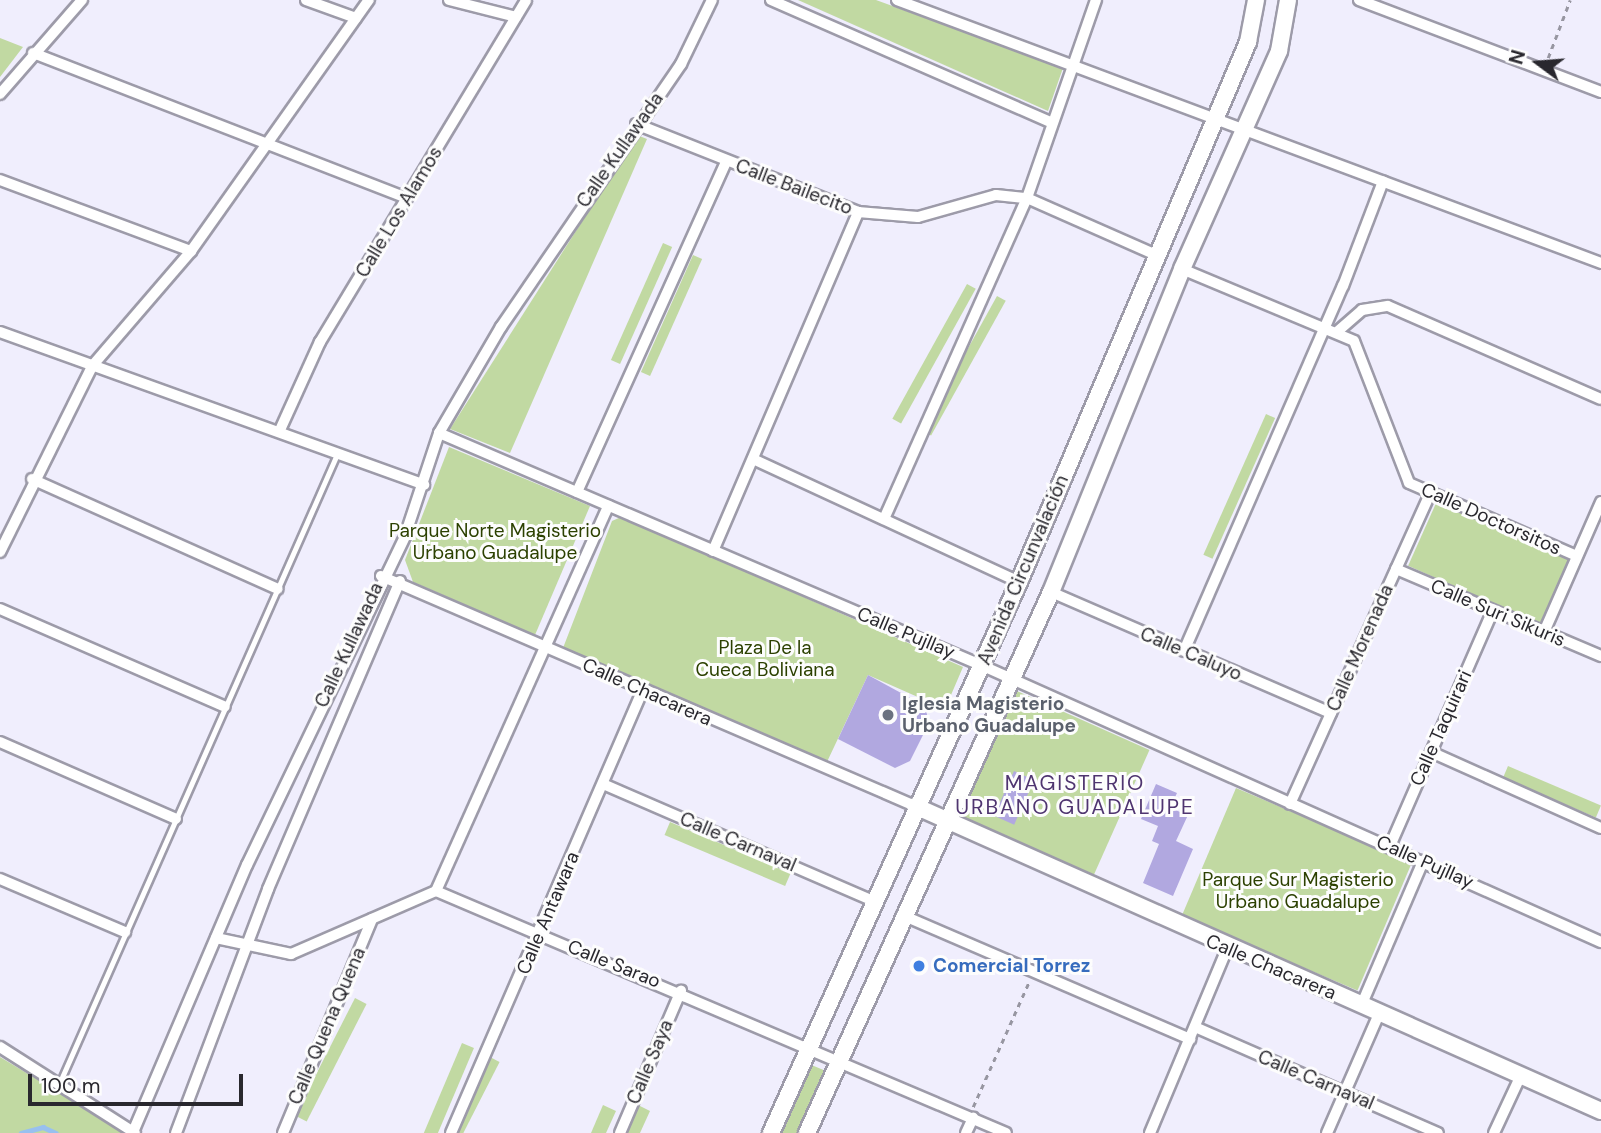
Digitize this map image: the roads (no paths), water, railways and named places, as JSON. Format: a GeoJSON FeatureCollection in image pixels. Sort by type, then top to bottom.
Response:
{"type":"FeatureCollection","features":[{"type":"Feature","properties":{"kind":"main road","name":"Avenida Circunvalación"},"geometry":{"type":"LineString","coordinates":[[771,1133],[915,806],[983,666],[1020,582],[1154,254],[1248,42],[1256,0]]}},
{"type":"Feature","properties":{"kind":"main road","name":"Avenida Circunvalación"},"geometry":{"type":"LineString","coordinates":[[807,1133],[944,819],[1013,680],[1052,592],[1182,268],[1279,51],[1288,0]]}},
{"type":"Feature","properties":{"kind":"main road","name":"Calle Chacarera"},"geometry":{"type":"LineString","coordinates":[[915,806],[1227,949],[1601,1111]]}},
{"type":"Feature","properties":{"kind":"street"},"geometry":{"type":"LineString","coordinates":[[0,94],[82,0]]}},
{"type":"Feature","properties":{"kind":"street"},"geometry":{"type":"LineString","coordinates":[[306,0],[356,18]]}},
{"type":"Feature","properties":{"kind":"street"},"geometry":{"type":"LineString","coordinates":[[0,552],[32,479],[93,365],[191,251],[369,0]]}},
{"type":"Feature","properties":{"kind":"street"},"geometry":{"type":"LineString","coordinates":[[449,0],[516,17]]}},
{"type":"Feature","properties":{"kind":"street","name":"Calle Los Alamos"},"geometry":{"type":"LineString","coordinates":[[280,430],[320,342],[526,0]]}},
{"type":"Feature","properties":{"kind":"street","name":"Calle Kullawada"},"geometry":{"type":"LineString","coordinates":[[134,1133],[216,938],[424,485],[439,433],[636,124],[681,64],[712,0]]}},
{"type":"Feature","properties":{"kind":"street"},"geometry":{"type":"LineString","coordinates":[[771,0],[1052,123]]}},
{"type":"Feature","properties":{"kind":"street"},"geometry":{"type":"LineString","coordinates":[[897,0],[1214,118],[1245,127],[1601,263]]}},
{"type":"Feature","properties":{"kind":"street"},"geometry":{"type":"LineString","coordinates":[[884,519],[1027,198],[1096,0]]}},
{"type":"Feature","properties":{"kind":"street"},"geometry":{"type":"LineString","coordinates":[[1359,0],[1388,5],[1543,71],[1601,92]]}},
{"type":"Feature","properties":{"kind":"street"},"geometry":{"type":"LineString","coordinates":[[33,53],[407,198]]}},
{"type":"Feature","properties":{"kind":"street","name":"Calle Bailecito"},"geometry":{"type":"LineString","coordinates":[[636,124],[726,162],[858,212],[918,217],[996,195],[1027,198],[1154,254]]}},
{"type":"Feature","properties":{"kind":"street"},"geometry":{"type":"LineString","coordinates":[[578,492],[726,162]]}},
{"type":"Feature","properties":{"kind":"street"},"geometry":{"type":"LineString","coordinates":[[0,180],[191,251]]}},
{"type":"Feature","properties":{"kind":"street"},"geometry":{"type":"LineString","coordinates":[[1184,651],[1325,327],[1383,181]]}},
{"type":"Feature","properties":{"kind":"street"},"geometry":{"type":"LineString","coordinates":[[713,551],[858,212]]}},
{"type":"Feature","properties":{"kind":"street"},"geometry":{"type":"LineString","coordinates":[[1182,268],[1338,331],[1362,310],[1388,306],[1601,398]]}},
{"type":"Feature","properties":{"kind":"street","name":"Calle Doctorsitos"},"geometry":{"type":"LineString","coordinates":[[1338,331],[1354,341],[1409,483],[1577,556]]}},
{"type":"Feature","properties":{"kind":"street"},"geometry":{"type":"LineString","coordinates":[[0,332],[339,449],[424,485]]}},
{"type":"Feature","properties":{"kind":"street","name":"Calle Pujllay"},"geometry":{"type":"LineString","coordinates":[[439,433],[983,666],[1601,942]]}},
{"type":"Feature","properties":{"kind":"street"},"geometry":{"type":"LineString","coordinates":[[753,459],[1020,582]]}},
{"type":"Feature","properties":{"kind":"street"},"geometry":{"type":"LineString","coordinates":[[32,479],[278,589]]}},
{"type":"Feature","properties":{"kind":"street","name":"Calle Morenada"},"geometry":{"type":"LineString","coordinates":[[1290,804],[1431,492]]}},
{"type":"Feature","properties":{"kind":"street"},"geometry":{"type":"LineString","coordinates":[[1544,632],[1601,502]]}},
{"type":"Feature","properties":{"kind":"street"},"geometry":{"type":"LineString","coordinates":[[216,938],[291,954],[436,891],[608,506]]}},
{"type":"Feature","properties":{"kind":"street","name":"Calle Suri Sikuris"},"geometry":{"type":"LineString","coordinates":[[1396,569],[1601,656]]}},
{"type":"Feature","properties":{"kind":"street","name":"Calle Chacarera"},"geometry":{"type":"LineString","coordinates":[[381,576],[400,581],[642,691],[915,806]]}},
{"type":"Feature","properties":{"kind":"street"},"geometry":{"type":"LineString","coordinates":[[176,1133],[400,581]]}},
{"type":"Feature","properties":{"kind":"street","name":"Calle Caluyo"},"geometry":{"type":"LineString","coordinates":[[1052,592],[1331,713]]}},
{"type":"Feature","properties":{"kind":"street"},"geometry":{"type":"LineString","coordinates":[[0,608],[225,707]]}},
{"type":"Feature","properties":{"kind":"street","name":"Calle Taquirari"},"geometry":{"type":"LineString","coordinates":[[1390,846],[1493,610]]}},
{"type":"Feature","properties":{"kind":"street","name":"Calle Antawara"},"geometry":{"type":"LineString","coordinates":[[451,1133],[642,691]]}},
{"type":"Feature","properties":{"kind":"street"},"geometry":{"type":"LineString","coordinates":[[0,742],[176,819]]}},
{"type":"Feature","properties":{"kind":"street"},"geometry":{"type":"LineString","coordinates":[[1431,752],[1601,828]]}},
{"type":"Feature","properties":{"kind":"street","name":"Calle Carnaval"},"geometry":{"type":"LineString","coordinates":[[603,784],[873,901]]}},
{"type":"Feature","properties":{"kind":"street"},"geometry":{"type":"LineString","coordinates":[[1361,1006],[1423,861]]}},
{"type":"Feature","properties":{"kind":"street"},"geometry":{"type":"LineString","coordinates":[[0,878],[125,932]]}},
{"type":"Feature","properties":{"kind":"street","name":"Calle Sarao"},"geometry":{"type":"LineString","coordinates":[[436,891],[681,991],[1006,1133]]}},
{"type":"Feature","properties":{"kind":"street"},"geometry":{"type":"LineString","coordinates":[[902,915],[1190,1040]]}},
{"type":"Feature","properties":{"kind":"street","name":"Calle Quena Quena"},"geometry":{"type":"LineString","coordinates":[[282,1133],[372,919]]}},
{"type":"Feature","properties":{"kind":"street"},"geometry":{"type":"LineString","coordinates":[[1150,1133],[1227,949]]}},
{"type":"Feature","properties":{"kind":"street","name":"Calle Saya"},"geometry":{"type":"LineString","coordinates":[[620,1133],[681,991]]}},
{"type":"Feature","properties":{"kind":"street"},"geometry":{"type":"LineString","coordinates":[[1327,1133],[1379,1014]]}},
{"type":"Feature","properties":{"kind":"street","name":"Calle Carnaval"},"geometry":{"type":"LineString","coordinates":[[1195,1027],[1438,1133]]}},
{"type":"Feature","properties":{"kind":"street"},"geometry":{"type":"LineString","coordinates":[[0,1047],[134,1133]]}},
{"type":"Feature","properties":{"kind":"street"},"geometry":{"type":"LineString","coordinates":[[1494,1133],[1521,1075]]}},
{"type":"Feature","properties":{"kind":"street"},"geometry":{"type":"LineString","coordinates":[[966,1133],[971,1117]]}},
{"type":"Feature","properties":{"kind":"lane"},"geometry":{"type":"LineString","coordinates":[[58,1085],[339,449]]}},
{"type":"Feature","properties":{"kind":"waterway"},"geometry":{"type":"LineString","coordinates":[[21,1133],[43,1127],[56,1133]]}},
{"type":"Feature","properties":{"kind":"place","name":"Iglesia Magisterio Urbano Guadalupe"},"geometry":{"type":"Point","coordinates":[888,715]}},
{"type":"Feature","properties":{"kind":"place","name":"Comercial Torrez"},"geometry":{"type":"Point","coordinates":[919,966]}},
{"type":"Feature","properties":{"kind":"district","name":"MAGISTERIO URBANO GUADALUPE"},"geometry":{"type":"Point","coordinates":[1075,795]}},
{"type":"Feature","properties":{"kind":"park label","name":"Parque Norte Magisterio Urbano Guadalupe"},"geometry":{"type":"Point","coordinates":[495,542]}},
{"type":"Feature","properties":{"kind":"park label","name":"Plaza De la Cueca Boliviana"},"geometry":{"type":"Point","coordinates":[765,659]}},
{"type":"Feature","properties":{"kind":"park label","name":"Parque Sur Magisterio Urbano Guadalupe"},"geometry":{"type":"Point","coordinates":[1298,891]}}]}
